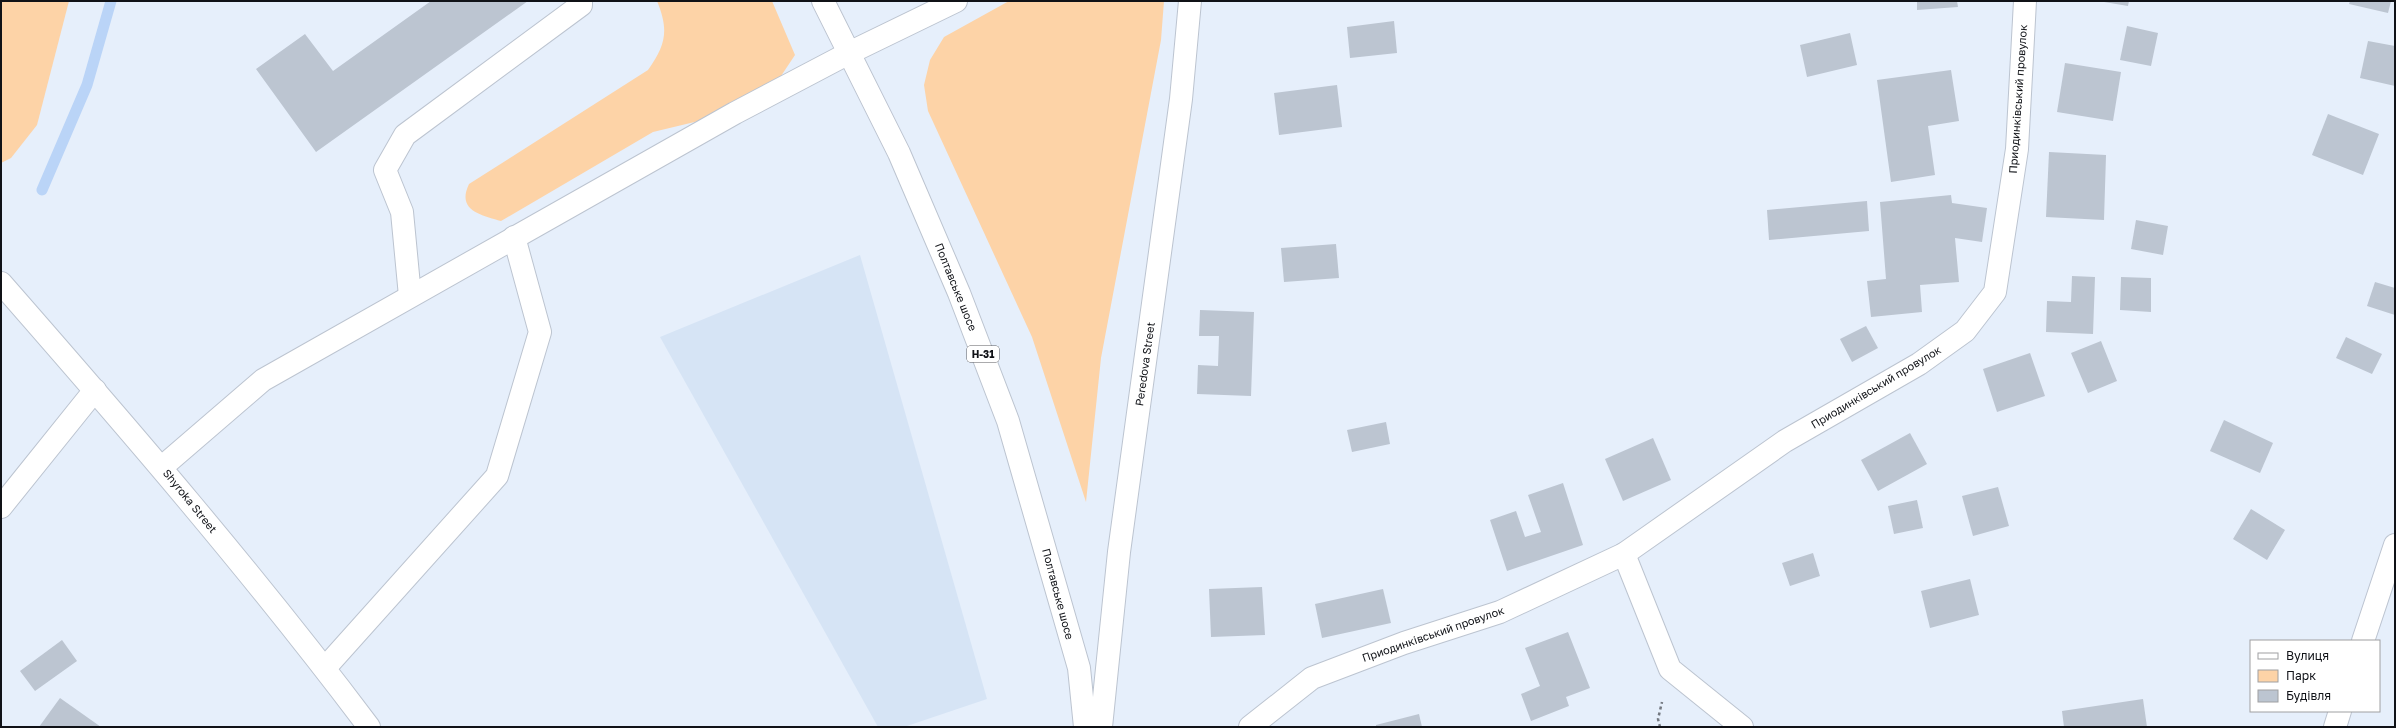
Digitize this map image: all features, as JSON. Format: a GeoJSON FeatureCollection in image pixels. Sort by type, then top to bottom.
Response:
{"type":"FeatureCollection","features":[{"type":"Feature","properties":{"kind":"street"},"geometry":{"type":"LineString","coordinates":[[410,296],[402,212],[385,170],[405,135],[581,6],[581,1]]}},
{"type":"Feature","properties":{"kind":"street","name":"Полтавське шосе"},"geometry":{"type":"LineString","coordinates":[[823,1],[902,160],[960,293],[1008,421],[1079,668],[1085,727]]}},
{"type":"Feature","properties":{"kind":"street"},"geometry":{"type":"LineString","coordinates":[[162,467],[263,380],[735,113],[849,53],[956,1]]}},
{"type":"Feature","properties":{"kind":"street","name":"Peredova Street"},"geometry":{"type":"LineString","coordinates":[[1101,727],[1119,552],[1180,106],[1190,1]]}},
{"type":"Feature","properties":{"kind":"street","name":"Приодинківський провулок"},"geometry":{"type":"LineString","coordinates":[[1250,727],[1312,678],[1404,644],[1500,612],[1624,554],[1785,441],[1919,364],[1965,331],[1995,292],[2016,149],[2025,1]]}},
{"type":"Feature","properties":{"kind":"street"},"geometry":{"type":"LineString","coordinates":[[325,668],[497,476],[540,332],[514,237]]}},
{"type":"Feature","properties":{"kind":"street","name":"Shyroka Street"},"geometry":{"type":"LineString","coordinates":[[1,284],[162,467],[325,668],[369,727]]}},
{"type":"Feature","properties":{"kind":"street"},"geometry":{"type":"LineString","coordinates":[[1,507],[95,390]]}},
{"type":"Feature","properties":{"kind":"street"},"geometry":{"type":"LineString","coordinates":[[2363,640],[2395,544]]}},
{"type":"Feature","properties":{"kind":"street"},"geometry":{"type":"LineString","coordinates":[[1624,554],[1670,669],[1742,727]]}},
{"type":"Feature","properties":{"kind":"street"},"geometry":{"type":"LineString","coordinates":[[2335,727],[2340,712]]}},
{"type":"Feature","properties":{"kind":"shaded area"},"geometry":{"type":"Polygon","coordinates":[[[860,255],[987,699],[904,727],[878,727],[660,337],[860,255]]]}},
{"type":"Feature","properties":{"kind":"green space"},"geometry":{"type":"Polygon","coordinates":[[[1,1],[69,1],[37,125],[11,158],[1,163],[1,1]]]}},
{"type":"Feature","properties":{"kind":"green space"},"geometry":{"type":"Polygon","coordinates":[[[657,1],[772,1],[795,55],[775,85],[732,113],[653,132],[501,221],[479,214],[468,206],[466,193],[469,184],[648,70],[659,53],[664,37],[663,20],[657,1]]]}},
{"type":"Feature","properties":{"kind":"green space"},"geometry":{"type":"Polygon","coordinates":[[[1009,1],[1164,1],[1161,40],[1101,358],[1086,502],[1032,337],[928,111],[924,85],[930,60],[944,37],[1009,1]]]}},
{"type":"Feature","properties":{"kind":"building"},"geometry":{"type":"Polygon","coordinates":[[[431,1],[528,1],[316,152],[256,69],[305,34],[333,71],[431,1]]]}},
{"type":"Feature","properties":{"kind":"building"},"geometry":{"type":"Polygon","coordinates":[[[1917,1],[1957,1],[1958,7],[1917,10],[1917,1]]]}},
{"type":"Feature","properties":{"kind":"building"},"geometry":{"type":"Polygon","coordinates":[[[2098,1],[2129,1],[2128,6],[2098,1]]]}},
{"type":"Feature","properties":{"kind":"building"},"geometry":{"type":"Polygon","coordinates":[[[2350,1],[2391,1],[2388,13],[2349,4],[2350,1]]]}},
{"type":"Feature","properties":{"kind":"building"},"geometry":{"type":"Polygon","coordinates":[[[1394,21],[1397,53],[1350,58],[1347,27],[1394,21]]]}},
{"type":"Feature","properties":{"kind":"building"},"geometry":{"type":"Polygon","coordinates":[[[2127,26],[2158,33],[2151,66],[2120,60],[2127,26]]]}},
{"type":"Feature","properties":{"kind":"building"},"geometry":{"type":"Polygon","coordinates":[[[1850,33],[1857,65],[1807,77],[1800,45],[1850,33]]]}},
{"type":"Feature","properties":{"kind":"building"},"geometry":{"type":"Polygon","coordinates":[[[2368,41],[2395,46],[2395,86],[2360,78],[2368,41]]]}},
{"type":"Feature","properties":{"kind":"building"},"geometry":{"type":"Polygon","coordinates":[[[2065,63],[2121,72],[2113,121],[2057,112],[2065,63]]]}},
{"type":"Feature","properties":{"kind":"building"},"geometry":{"type":"Polygon","coordinates":[[[1951,70],[1959,121],[1928,126],[1935,175],[1891,182],[1877,80],[1951,70]]]}},
{"type":"Feature","properties":{"kind":"building"},"geometry":{"type":"Polygon","coordinates":[[[1337,85],[1342,127],[1279,135],[1274,93],[1337,85]]]}},
{"type":"Feature","properties":{"kind":"building"},"geometry":{"type":"Polygon","coordinates":[[[2328,114],[2379,134],[2363,175],[2312,155],[2328,114]]]}},
{"type":"Feature","properties":{"kind":"building"},"geometry":{"type":"Polygon","coordinates":[[[2049,152],[2106,155],[2104,220],[2046,217],[2049,152]]]}},
{"type":"Feature","properties":{"kind":"building"},"geometry":{"type":"Polygon","coordinates":[[[1951,195],[1952,203],[1987,208],[1982,242],[1955,238],[1959,282],[1920,285],[1922,312],[1871,317],[1867,281],[1886,279],[1880,202],[1951,195]]]}},
{"type":"Feature","properties":{"kind":"building"},"geometry":{"type":"Polygon","coordinates":[[[1867,201],[1869,231],[1769,240],[1767,210],[1867,201]]]}},
{"type":"Feature","properties":{"kind":"building"},"geometry":{"type":"Polygon","coordinates":[[[2136,220],[2168,226],[2163,255],[2131,249],[2136,220]]]}},
{"type":"Feature","properties":{"kind":"building"},"geometry":{"type":"Polygon","coordinates":[[[1336,244],[1339,278],[1284,282],[1281,248],[1336,244]]]}},
{"type":"Feature","properties":{"kind":"building"},"geometry":{"type":"Polygon","coordinates":[[[2072,276],[2095,277],[2093,334],[2046,332],[2047,301],[2071,302],[2072,276]]]}},
{"type":"Feature","properties":{"kind":"building"},"geometry":{"type":"Polygon","coordinates":[[[2121,277],[2151,278],[2151,312],[2120,310],[2121,277]]]}},
{"type":"Feature","properties":{"kind":"building"},"geometry":{"type":"Polygon","coordinates":[[[2375,282],[2395,288],[2395,315],[2367,306],[2375,282]]]}},
{"type":"Feature","properties":{"kind":"building"},"geometry":{"type":"Polygon","coordinates":[[[1200,310],[1254,312],[1251,396],[1197,394],[1198,365],[1218,366],[1219,336],[1199,336],[1200,310]]]}},
{"type":"Feature","properties":{"kind":"building"},"geometry":{"type":"Polygon","coordinates":[[[1866,326],[1878,348],[1852,362],[1840,339],[1866,326]]]}},
{"type":"Feature","properties":{"kind":"building"},"geometry":{"type":"Polygon","coordinates":[[[2346,337],[2382,354],[2372,374],[2336,358],[2346,337]]]}},
{"type":"Feature","properties":{"kind":"building"},"geometry":{"type":"Polygon","coordinates":[[[2101,341],[2117,381],[2088,393],[2071,353],[2101,341]]]}},
{"type":"Feature","properties":{"kind":"building"},"geometry":{"type":"Polygon","coordinates":[[[2030,353],[2045,396],[1997,412],[1983,369],[2030,353]]]}},
{"type":"Feature","properties":{"kind":"building"},"geometry":{"type":"Polygon","coordinates":[[[2224,420],[2273,443],[2260,473],[2210,451],[2224,420]]]}},
{"type":"Feature","properties":{"kind":"building"},"geometry":{"type":"Polygon","coordinates":[[[1386,422],[1390,444],[1352,452],[1347,430],[1386,422]]]}},
{"type":"Feature","properties":{"kind":"building"},"geometry":{"type":"Polygon","coordinates":[[[1910,433],[1927,464],[1878,491],[1861,460],[1910,433]]]}},
{"type":"Feature","properties":{"kind":"building"},"geometry":{"type":"Polygon","coordinates":[[[1653,438],[1671,480],[1623,501],[1605,459],[1653,438]]]}},
{"type":"Feature","properties":{"kind":"building"},"geometry":{"type":"Polygon","coordinates":[[[1563,483],[1583,545],[1507,571],[1490,520],[1516,511],[1525,537],[1541,532],[1528,495],[1563,483]]]}},
{"type":"Feature","properties":{"kind":"building"},"geometry":{"type":"Polygon","coordinates":[[[1998,487],[2009,526],[1973,536],[1962,496],[1998,487]]]}},
{"type":"Feature","properties":{"kind":"building"},"geometry":{"type":"Polygon","coordinates":[[[1917,500],[1923,528],[1894,534],[1888,506],[1917,500]]]}},
{"type":"Feature","properties":{"kind":"building"},"geometry":{"type":"Polygon","coordinates":[[[2251,509],[2285,530],[2267,560],[2233,539],[2251,509]]]}},
{"type":"Feature","properties":{"kind":"building"},"geometry":{"type":"Polygon","coordinates":[[[1813,553],[1820,576],[1790,586],[1782,563],[1813,553]]]}},
{"type":"Feature","properties":{"kind":"building"},"geometry":{"type":"Polygon","coordinates":[[[1970,579],[1979,615],[1930,628],[1921,591],[1970,579]]]}},
{"type":"Feature","properties":{"kind":"building"},"geometry":{"type":"Polygon","coordinates":[[[1262,587],[1265,635],[1211,637],[1209,589],[1262,587]]]}},
{"type":"Feature","properties":{"kind":"building"},"geometry":{"type":"Polygon","coordinates":[[[1383,589],[1391,623],[1322,638],[1315,604],[1383,589]]]}},
{"type":"Feature","properties":{"kind":"building"},"geometry":{"type":"Polygon","coordinates":[[[1568,632],[1590,688],[1566,697],[1569,706],[1531,721],[1521,694],[1540,686],[1525,648],[1568,632]]]}},
{"type":"Feature","properties":{"kind":"building"},"geometry":{"type":"Polygon","coordinates":[[[62,640],[77,661],[35,691],[20,671],[62,640]]]}},
{"type":"Feature","properties":{"kind":"building"},"geometry":{"type":"Polygon","coordinates":[[[60,698],[101,727],[39,727],[60,698]]]}},
{"type":"Feature","properties":{"kind":"building"},"geometry":{"type":"Polygon","coordinates":[[[2143,699],[2147,727],[2064,727],[2062,711],[2143,699]]]}},
{"type":"Feature","properties":{"kind":"building"},"geometry":{"type":"Polygon","coordinates":[[[1419,714],[1422,727],[1376,727],[1376,725],[1419,714]]]}},
{"type":"Feature","properties":{"kind":"waterway"},"geometry":{"type":"LineString","coordinates":[[42,190],[87,85],[111,1]]}}]}
